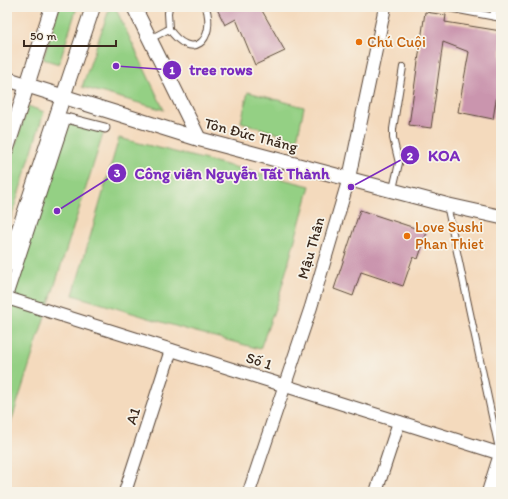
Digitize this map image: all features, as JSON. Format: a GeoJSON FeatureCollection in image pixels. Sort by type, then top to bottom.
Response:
{"type":"FeatureCollection","features":[{"type":"Feature","properties":{"kind":"street"},"geometry":{"type":"LineString","coordinates":[[7,148],[52,7]]}},
{"type":"Feature","properties":{"kind":"street"},"geometry":{"type":"LineString","coordinates":[[7,265],[93,7]]}},
{"type":"Feature","properties":{"kind":"street"},"geometry":{"type":"LineString","coordinates":[[134,7],[199,139]]}},
{"type":"Feature","properties":{"kind":"street","name":"Mậu Thân"},"geometry":{"type":"LineString","coordinates":[[249,492],[311,307],[349,178],[385,7]]}},
{"type":"Feature","properties":{"kind":"street"},"geometry":{"type":"LineString","coordinates":[[7,79],[27,86]]}},
{"type":"Feature","properties":{"kind":"street","name":"Tôn Đức Thắng"},"geometry":{"type":"LineString","coordinates":[[27,86],[199,139],[393,189],[447,205],[501,217]]}},
{"type":"Feature","properties":{"kind":"street"},"geometry":{"type":"LineString","coordinates":[[7,298],[66,118],[105,128]]}},
{"type":"Feature","properties":{"kind":"street","name":"Số 1"},"geometry":{"type":"LineString","coordinates":[[7,298],[501,454]]}},
{"type":"Feature","properties":{"kind":"street","name":"A1"},"geometry":{"type":"LineString","coordinates":[[125,492],[172,350]]}},
{"type":"Feature","properties":{"kind":"street"},"geometry":{"type":"LineString","coordinates":[[376,492],[399,422]]}},
{"type":"Feature","properties":{"kind":"street"},"geometry":{"type":"LineString","coordinates":[[488,492],[501,454]]}},
{"type":"Feature","properties":{"kind":"lane"},"geometry":{"type":"LineString","coordinates":[[169,7],[169,29],[174,36],[184,44],[198,45],[204,41],[209,30],[209,17],[206,7]]}},
{"type":"Feature","properties":{"kind":"lane"},"geometry":{"type":"LineString","coordinates":[[443,7],[501,18]]}},
{"type":"Feature","properties":{"kind":"lane"},"geometry":{"type":"LineString","coordinates":[[492,16],[495,7]]}},
{"type":"Feature","properties":{"kind":"lane"},"geometry":{"type":"LineString","coordinates":[[150,39],[169,29]]}},
{"type":"Feature","properties":{"kind":"lane"},"geometry":{"type":"LineString","coordinates":[[393,189],[399,163],[393,138],[393,129],[403,67]]}},
{"type":"Feature","properties":{"kind":"lane"},"geometry":{"type":"LineString","coordinates":[[447,205],[501,454]]}},
{"type":"Feature","properties":{"kind":"green space"},"geometry":{"type":"Polygon","coordinates":[[[59,7],[77,7],[59,64],[43,59],[59,7]]]}},
{"type":"Feature","properties":{"kind":"green space"},"geometry":{"type":"Polygon","coordinates":[[[110,7],[115,7],[164,110],[82,87],[110,7]]]}},
{"type":"Feature","properties":{"kind":"green space"},"geometry":{"type":"Polygon","coordinates":[[[248,92],[304,107],[297,140],[241,122],[248,92]]]}},
{"type":"Feature","properties":{"kind":"green space"},"geometry":{"type":"Polygon","coordinates":[[[28,106],[44,112],[7,231],[7,172],[28,106]]]}},
{"type":"Feature","properties":{"kind":"green space"},"geometry":{"type":"Polygon","coordinates":[[[66,118],[105,128],[7,435],[7,298],[66,118]]]}},
{"type":"Feature","properties":{"kind":"green space"},"geometry":{"type":"Polygon","coordinates":[[[119,138],[310,186],[278,300],[260,349],[185,329],[73,295],[119,138]]]}},
{"type":"Feature","properties":{"kind":"building"},"geometry":{"type":"Polygon","coordinates":[[[216,7],[260,7],[285,51],[255,65],[236,19],[225,25],[216,7]]]}},
{"type":"Feature","properties":{"kind":"building"},"geometry":{"type":"Polygon","coordinates":[[[425,12],[446,15],[445,22],[501,31],[501,70],[493,119],[458,112],[469,52],[443,42],[431,128],[409,125],[425,12]]]}},
{"type":"Feature","properties":{"kind":"building"},"geometry":{"type":"Polygon","coordinates":[[[360,210],[427,232],[418,259],[413,257],[403,286],[361,272],[353,296],[334,289],[360,210]]]}},
{"type":"Feature","properties":{"kind":"place","name":"Chú Cuội"},"geometry":{"type":"Point","coordinates":[359,42]}},
{"type":"Feature","properties":{"kind":"place","name":"tree rows"},"geometry":{"type":"Point","coordinates":[116,66]}},
{"type":"Feature","properties":{"kind":"place","name":"KOA"},"geometry":{"type":"Point","coordinates":[351,187]}},
{"type":"Feature","properties":{"kind":"place","name":"Công viên Nguyễn Tất Thành"},"geometry":{"type":"Point","coordinates":[57,211]}},
{"type":"Feature","properties":{"kind":"place","name":"Love Sushi Phan Thiet"},"geometry":{"type":"Point","coordinates":[407,236]}}]}
